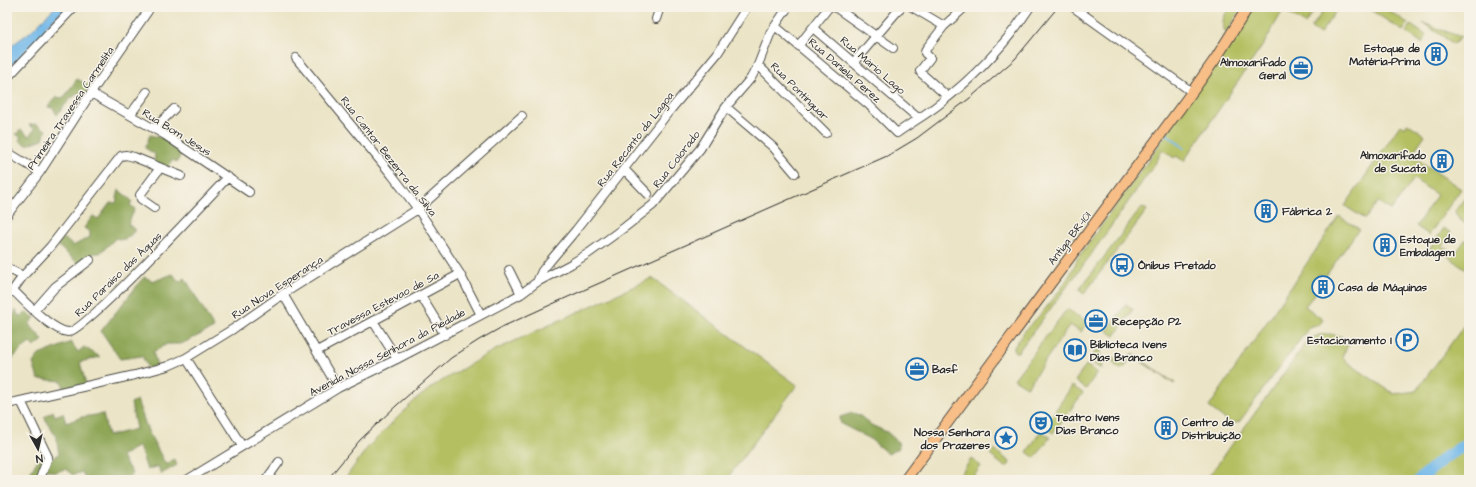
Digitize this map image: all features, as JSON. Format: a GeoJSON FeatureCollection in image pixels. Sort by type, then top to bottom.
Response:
{"type":"FeatureCollection","features":[{"type":"Feature","properties":{"kind":"main road","name":"Antiga BR-101"},"geometry":{"type":"LineString","coordinates":[[905,480],[1192,92],[1220,52],[1248,7]]}},
{"type":"Feature","properties":{"kind":"street"},"geometry":{"type":"LineString","coordinates":[[7,78],[74,7]]}},
{"type":"Feature","properties":{"kind":"street"},"geometry":{"type":"LineString","coordinates":[[656,19],[660,7]]}},
{"type":"Feature","properties":{"kind":"street","name":"Rua Recanto da Lagoa"},"geometry":{"type":"LineString","coordinates":[[537,282],[544,268],[576,230],[667,114],[713,60],[747,7]]}},
{"type":"Feature","properties":{"kind":"street","name":"Rua Colorado"},"geometry":{"type":"LineString","coordinates":[[537,282],[589,252],[648,210],[700,149],[726,107],[747,83],[758,65],[775,26],[788,7]]}},
{"type":"Feature","properties":{"kind":"street"},"geometry":{"type":"LineString","coordinates":[[799,45],[829,7]]}},
{"type":"Feature","properties":{"kind":"street"},"geometry":{"type":"LineString","coordinates":[[835,7],[893,48]]}},
{"type":"Feature","properties":{"kind":"street"},"geometry":{"type":"LineString","coordinates":[[854,62],[901,7]]}},
{"type":"Feature","properties":{"kind":"street"},"geometry":{"type":"LineString","coordinates":[[912,7],[944,26]]}},
{"type":"Feature","properties":{"kind":"street"},"geometry":{"type":"LineString","coordinates":[[948,97],[920,72],[930,58],[925,51],[944,26],[965,7]]}},
{"type":"Feature","properties":{"kind":"street"},"geometry":{"type":"LineString","coordinates":[[918,118],[948,97],[994,54],[1014,30],[1030,7]]}},
{"type":"Feature","properties":{"kind":"street"},"geometry":{"type":"LineString","coordinates":[[1073,7],[1192,92]]}},
{"type":"Feature","properties":{"kind":"street","name":"Primeira Travessa Carmelita"},"geometry":{"type":"LineString","coordinates":[[7,216],[40,172],[91,93],[148,11]]}},
{"type":"Feature","properties":{"kind":"street","name":"Rua Daniela Perez"},"geometry":{"type":"LineString","coordinates":[[775,26],[869,105],[897,132],[918,118]]}},
{"type":"Feature","properties":{"kind":"street","name":"Rua Mário Lago"},"geometry":{"type":"LineString","coordinates":[[813,28],[918,118]]}},
{"type":"Feature","properties":{"kind":"street","name":"Rua Cantor Bezerra da Silva"},"geometry":{"type":"LineString","coordinates":[[296,58],[418,209],[460,274],[481,315]]}},
{"type":"Feature","properties":{"kind":"street","name":"Rua Pontinguar"},"geometry":{"type":"LineString","coordinates":[[758,65],[826,133]]}},
{"type":"Feature","properties":{"kind":"street"},"geometry":{"type":"LineString","coordinates":[[130,115],[147,92]]}},
{"type":"Feature","properties":{"kind":"street","name":"Rua Bom Jesus"},"geometry":{"type":"LineString","coordinates":[[91,93],[154,129],[249,192]]}},
{"type":"Feature","properties":{"kind":"street"},"geometry":{"type":"LineString","coordinates":[[726,107],[773,147],[795,173]]}},
{"type":"Feature","properties":{"kind":"street"},"geometry":{"type":"LineString","coordinates":[[154,129],[174,109]]}},
{"type":"Feature","properties":{"kind":"street","name":"Rua Nova Esperança"},"geometry":{"type":"LineString","coordinates":[[9,404],[136,375],[168,366],[186,358],[233,329],[283,294],[418,209],[522,116]]}},
{"type":"Feature","properties":{"kind":"street"},"geometry":{"type":"LineString","coordinates":[[7,152],[40,172]]}},
{"type":"Feature","properties":{"kind":"street"},"geometry":{"type":"LineString","coordinates":[[10,292],[50,247],[110,168],[121,156],[126,155],[134,157],[181,176]]}},
{"type":"Feature","properties":{"kind":"street"},"geometry":{"type":"LineString","coordinates":[[154,208],[142,200],[140,195],[160,168]]}},
{"type":"Feature","properties":{"kind":"street"},"geometry":{"type":"LineString","coordinates":[[624,169],[648,194]]}},
{"type":"Feature","properties":{"kind":"street","name":"Rua Paraiso das Águas"},"geometry":{"type":"LineString","coordinates":[[10,292],[49,322],[64,331],[69,332],[76,329],[157,253],[228,177]]}},
{"type":"Feature","properties":{"kind":"street"},"geometry":{"type":"LineString","coordinates":[[34,311],[55,287],[90,260]]}},
{"type":"Feature","properties":{"kind":"street"},"geometry":{"type":"LineString","coordinates":[[7,268],[24,276]]}},
{"type":"Feature","properties":{"kind":"street"},"geometry":{"type":"LineString","coordinates":[[509,270],[521,294]]}},
{"type":"Feature","properties":{"kind":"street","name":"Travessa Estevao de Sa"},"geometry":{"type":"LineString","coordinates":[[317,351],[460,274]]}},
{"type":"Feature","properties":{"kind":"street","name":"Avenida Nossa Senhora da Piedade"},"geometry":{"type":"LineString","coordinates":[[187,480],[200,477],[242,446],[338,388],[521,294],[537,282]]}},
{"type":"Feature","properties":{"kind":"street"},"geometry":{"type":"LineString","coordinates":[[283,294],[338,388]]}},
{"type":"Feature","properties":{"kind":"street"},"geometry":{"type":"LineString","coordinates":[[421,296],[445,334]]}},
{"type":"Feature","properties":{"kind":"street"},"geometry":{"type":"LineString","coordinates":[[373,321],[397,359]]}},
{"type":"Feature","properties":{"kind":"street"},"geometry":{"type":"LineString","coordinates":[[186,358],[242,446]]}},
{"type":"Feature","properties":{"kind":"street"},"geometry":{"type":"LineString","coordinates":[[7,395],[9,404]]}},
{"type":"Feature","properties":{"kind":"street"},"geometry":{"type":"LineString","coordinates":[[21,401],[48,457],[42,476],[43,480]]}},
{"type":"Feature","properties":{"kind":"street"},"geometry":{"type":"LineString","coordinates":[[266,480],[279,462]]}},
{"type":"Feature","properties":{"kind":"green space"},"geometry":{"type":"Polygon","coordinates":[[[1231,7],[1242,7],[1226,33],[1223,26],[1223,20],[1231,7]]]}},
{"type":"Feature","properties":{"kind":"green space"},"geometry":{"type":"Polygon","coordinates":[[[1248,7],[1317,7],[1305,24],[1283,10],[1265,42],[1184,161],[1176,156],[1174,158],[1162,149],[1157,161],[1090,256],[1018,352],[1015,352],[1013,349],[1021,336],[1064,284],[1077,259],[1156,150],[1248,7]]]}},
{"type":"Feature","properties":{"kind":"green space"},"geometry":{"type":"Polygon","coordinates":[[[1326,7],[1339,7],[1320,34],[1311,28],[1326,7]]]}},
{"type":"Feature","properties":{"kind":"green space"},"geometry":{"type":"Polygon","coordinates":[[[1366,7],[1383,7],[1408,23],[1403,31],[1366,7]]]}},
{"type":"Feature","properties":{"kind":"green space"},"geometry":{"type":"Polygon","coordinates":[[[1423,23],[1461,37],[1454,44],[1423,23]]]}},
{"type":"Feature","properties":{"kind":"green space"},"geometry":{"type":"Polygon","coordinates":[[[1411,25],[1427,36],[1422,43],[1406,32],[1411,25]]]}},
{"type":"Feature","properties":{"kind":"green space"},"geometry":{"type":"Polygon","coordinates":[[[77,79],[94,88],[87,98],[79,93],[70,99],[57,115],[53,108],[48,107],[56,97],[62,98],[65,96],[77,79]]]}},
{"type":"Feature","properties":{"kind":"green space"},"geometry":{"type":"Polygon","coordinates":[[[1407,123],[1425,135],[1411,155],[1461,189],[1429,235],[1416,226],[1437,195],[1414,179],[1391,210],[1378,202],[1365,219],[1345,206],[1400,125],[1405,128],[1407,123]]]}},
{"type":"Feature","properties":{"kind":"green space"},"geometry":{"type":"Polygon","coordinates":[[[36,124],[46,130],[43,139],[27,145],[19,140],[21,137],[16,134],[21,130],[29,136],[35,129],[29,125],[36,124]]]}},
{"type":"Feature","properties":{"kind":"green space"},"geometry":{"type":"Polygon","coordinates":[[[150,135],[166,139],[183,150],[177,162],[172,160],[167,169],[154,164],[155,154],[145,148],[150,135]]]}},
{"type":"Feature","properties":{"kind":"green space"},"geometry":{"type":"Polygon","coordinates":[[[119,190],[132,201],[130,205],[135,209],[128,224],[135,230],[129,237],[124,239],[116,238],[100,253],[95,253],[79,264],[56,244],[64,238],[73,246],[90,237],[90,232],[84,228],[93,216],[98,219],[110,203],[116,203],[119,190]]]}},
{"type":"Feature","properties":{"kind":"green space"},"geometry":{"type":"Polygon","coordinates":[[[1469,192],[1469,223],[1467,225],[1458,218],[1455,211],[1469,192]]]}},
{"type":"Feature","properties":{"kind":"green space"},"geometry":{"type":"Polygon","coordinates":[[[1142,207],[1147,210],[1084,294],[1079,290],[1142,207]]]}},
{"type":"Feature","properties":{"kind":"green space"},"geometry":{"type":"Polygon","coordinates":[[[1339,216],[1359,229],[1325,277],[1319,274],[1310,288],[1315,292],[1305,306],[1323,320],[1318,326],[1310,326],[1240,421],[1230,423],[1209,407],[1339,216]]]}},
{"type":"Feature","properties":{"kind":"green space"},"geometry":{"type":"Polygon","coordinates":[[[1444,228],[1451,233],[1442,246],[1455,254],[1465,240],[1469,241],[1469,271],[1443,253],[1439,257],[1429,250],[1444,228]]]}},
{"type":"Feature","properties":{"kind":"green space"},"geometry":{"type":"Polygon","coordinates":[[[173,274],[179,282],[185,278],[214,328],[181,344],[167,344],[153,352],[157,365],[148,368],[142,356],[120,359],[101,331],[144,277],[154,281],[173,274]]]}},
{"type":"Feature","properties":{"kind":"green space"},"geometry":{"type":"Polygon","coordinates":[[[652,278],[797,385],[726,480],[344,480],[368,447],[414,401],[433,386],[493,351],[652,278]]]}},
{"type":"Feature","properties":{"kind":"green space"},"geometry":{"type":"Polygon","coordinates":[[[1126,304],[1133,309],[1115,336],[1107,331],[1126,304]]]}},
{"type":"Feature","properties":{"kind":"green space"},"geometry":{"type":"Polygon","coordinates":[[[1067,309],[1087,322],[1081,332],[1070,325],[1027,387],[1014,379],[1067,309]]]}},
{"type":"Feature","properties":{"kind":"green space"},"geometry":{"type":"Polygon","coordinates":[[[16,310],[19,317],[26,312],[35,318],[29,324],[43,340],[34,347],[30,343],[7,364],[7,320],[11,320],[16,310]]]}},
{"type":"Feature","properties":{"kind":"green space"},"geometry":{"type":"Polygon","coordinates":[[[1469,319],[1469,480],[1206,480],[1310,339],[1316,336],[1328,334],[1335,335],[1345,340],[1349,344],[1342,356],[1347,362],[1394,394],[1416,391],[1469,319]]]}},
{"type":"Feature","properties":{"kind":"green space"},"geometry":{"type":"Polygon","coordinates":[[[71,342],[78,352],[84,347],[100,357],[80,362],[86,384],[64,389],[62,381],[38,379],[33,363],[39,355],[71,342]]]}},
{"type":"Feature","properties":{"kind":"green space"},"geometry":{"type":"Polygon","coordinates":[[[1099,346],[1102,367],[1101,369],[1089,361],[1099,346]]]}},
{"type":"Feature","properties":{"kind":"green space"},"geometry":{"type":"Polygon","coordinates":[[[1132,354],[1175,383],[1174,384],[1132,355],[1125,367],[1121,369],[1117,367],[1111,359],[1112,358],[1124,365],[1132,354]]]}},
{"type":"Feature","properties":{"kind":"green space"},"geometry":{"type":"Polygon","coordinates":[[[1086,365],[1097,373],[1086,389],[1075,381],[1086,365]]]}},
{"type":"Feature","properties":{"kind":"green space"},"geometry":{"type":"Polygon","coordinates":[[[1072,386],[1083,393],[1053,433],[1044,427],[1072,386]]]}},
{"type":"Feature","properties":{"kind":"green space"},"geometry":{"type":"Polygon","coordinates":[[[137,400],[148,431],[166,465],[174,459],[177,465],[161,474],[158,466],[147,470],[139,446],[121,456],[132,473],[128,480],[117,480],[112,477],[111,480],[86,480],[82,472],[73,475],[65,469],[56,472],[46,470],[50,459],[59,454],[56,437],[44,417],[53,411],[55,416],[63,413],[66,423],[82,417],[103,414],[108,436],[136,429],[131,403],[137,400]]]}},
{"type":"Feature","properties":{"kind":"green space"},"geometry":{"type":"Polygon","coordinates":[[[853,413],[859,415],[871,425],[887,432],[898,442],[899,448],[888,454],[869,438],[841,424],[840,417],[853,413]]]}},
{"type":"Feature","properties":{"kind":"green space"},"geometry":{"type":"Polygon","coordinates":[[[1041,431],[1050,437],[1035,458],[1027,452],[1041,431]]]}},
{"type":"Feature","properties":{"kind":"green space"},"geometry":{"type":"Polygon","coordinates":[[[994,450],[1010,462],[1009,465],[1005,467],[990,455],[994,450]]]}},
{"type":"Feature","properties":{"kind":"green space"},"geometry":{"type":"Polygon","coordinates":[[[42,453],[45,457],[41,469],[32,480],[23,480],[27,478],[42,453]]]}},
{"type":"Feature","properties":{"kind":"green space"},"geometry":{"type":"Polygon","coordinates":[[[971,459],[981,466],[971,480],[961,480],[959,477],[971,459]]]}},
{"type":"Feature","properties":{"kind":"water"},"geometry":{"type":"Polygon","coordinates":[[[55,7],[68,7],[14,54],[7,68],[7,49],[30,32],[55,7]]]}},
{"type":"Feature","properties":{"kind":"waterway"},"geometry":{"type":"LineString","coordinates":[[1465,7],[1469,8]]}},
{"type":"Feature","properties":{"kind":"waterway"},"geometry":{"type":"LineString","coordinates":[[7,65],[42,29]]}},
{"type":"Feature","properties":{"kind":"waterway"},"geometry":{"type":"LineString","coordinates":[[1167,134],[1184,148]]}},
{"type":"Feature","properties":{"kind":"waterway"},"geometry":{"type":"LineString","coordinates":[[1419,480],[1443,459],[1469,442]]}},
{"type":"Feature","properties":{"kind":"tram line"},"geometry":{"type":"LineString","coordinates":[[327,480],[360,440],[397,405],[451,358],[504,326],[887,156],[917,138],[970,98],[1015,59],[1058,7]]}},
{"type":"Feature","properties":{"kind":"place","name":"Estoque de Matéria-Prima"},"geometry":{"type":"Point","coordinates":[1436,54]}},
{"type":"Feature","properties":{"kind":"place","name":"Almoxarifado Geral"},"geometry":{"type":"Point","coordinates":[1301,68]}},
{"type":"Feature","properties":{"kind":"place","name":"Almoxarifado de Sucata"},"geometry":{"type":"Point","coordinates":[1442,161]}},
{"type":"Feature","properties":{"kind":"place","name":"Fábrica 2"},"geometry":{"type":"Point","coordinates":[1266,211]}},
{"type":"Feature","properties":{"kind":"place","name":"Estoque de Embalagem"},"geometry":{"type":"Point","coordinates":[1385,245]}},
{"type":"Feature","properties":{"kind":"place","name":"Ônibus Fretado"},"geometry":{"type":"Point","coordinates":[1122,265]}},
{"type":"Feature","properties":{"kind":"place","name":"Casa de Máquinas"},"geometry":{"type":"Point","coordinates":[1323,287]}},
{"type":"Feature","properties":{"kind":"place","name":"Recepção P2"},"geometry":{"type":"Point","coordinates":[1096,321]}},
{"type":"Feature","properties":{"kind":"place","name":"Estacionamento I"},"geometry":{"type":"Point","coordinates":[1407,340]}},
{"type":"Feature","properties":{"kind":"place","name":"Biblioteca Ivens Dias Branco"},"geometry":{"type":"Point","coordinates":[1075,350]}},
{"type":"Feature","properties":{"kind":"place","name":"Basf"},"geometry":{"type":"Point","coordinates":[917,369]}},
{"type":"Feature","properties":{"kind":"place","name":"Teatro Ivens Dias Branco"},"geometry":{"type":"Point","coordinates":[1041,423]}},
{"type":"Feature","properties":{"kind":"place","name":"Centro de Distribuição"},"geometry":{"type":"Point","coordinates":[1166,428]}},
{"type":"Feature","properties":{"kind":"place","name":"Nossa Senhora dos Prazeres"},"geometry":{"type":"Point","coordinates":[1006,438]}}]}
